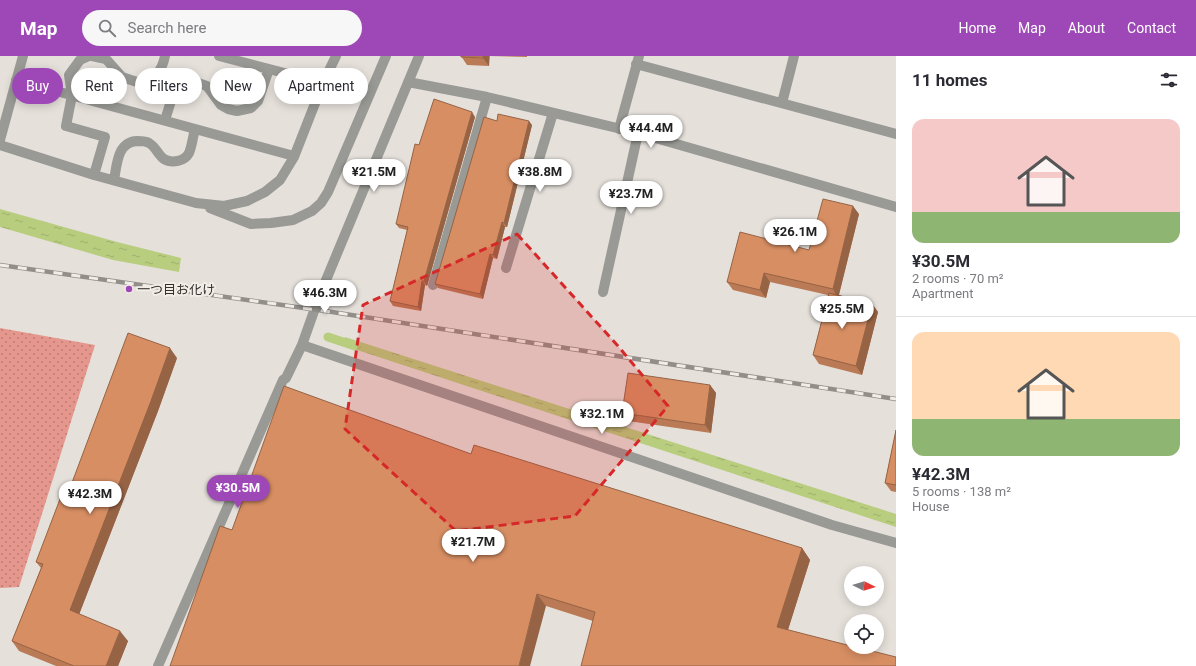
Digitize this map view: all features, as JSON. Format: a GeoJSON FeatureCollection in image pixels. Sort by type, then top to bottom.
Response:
{"type":"FeatureCollection","features":[{"type":"Feature","properties":{"kind":"street"},"geometry":{"type":"LineString","coordinates":[[20,68],[24,56]]}},
{"type":"Feature","properties":{"kind":"street"},"geometry":{"type":"LineString","coordinates":[[74,68],[80,60],[89,56]]}},
{"type":"Feature","properties":{"kind":"street"},"geometry":{"type":"LineString","coordinates":[[92,56],[106,59],[122,77],[140,83],[156,77],[164,64],[165,56]]}},
{"type":"Feature","properties":{"kind":"street"},"geometry":{"type":"LineString","coordinates":[[221,56],[254,61],[274,70]]}},
{"type":"Feature","properties":{"kind":"street"},"geometry":{"type":"LineString","coordinates":[[330,68],[336,56]]}},
{"type":"Feature","properties":{"kind":"street"},"geometry":{"type":"LineString","coordinates":[[0,145],[94,175],[196,203],[251,224],[293,220],[312,211],[321,203],[328,192],[386,56]]}},
{"type":"Feature","properties":{"kind":"street"},"geometry":{"type":"LineString","coordinates":[[158,666],[280,387],[303,342],[419,56]]}},
{"type":"Feature","properties":{"kind":"street"},"geometry":{"type":"LineString","coordinates":[[782,103],[794,56]]}},
{"type":"Feature","properties":{"kind":"street"},"geometry":{"type":"LineString","coordinates":[[619,129],[638,60],[782,103],[896,134]]}},
{"type":"Feature","properties":{"kind":"street"},"geometry":{"type":"LineString","coordinates":[[165,120],[171,101],[178,90],[198,83],[207,86],[221,105],[228,109],[237,111],[251,108],[258,101],[269,69]]}},
{"type":"Feature","properties":{"kind":"street"},"geometry":{"type":"LineString","coordinates":[[71,72],[69,75],[71,89]]}},
{"type":"Feature","properties":{"kind":"street"},"geometry":{"type":"LineString","coordinates":[[408,82],[487,97],[638,133],[896,207]]}},
{"type":"Feature","properties":{"kind":"street"},"geometry":{"type":"LineString","coordinates":[[0,140],[12,95]]}},
{"type":"Feature","properties":{"kind":"street"},"geometry":{"type":"LineString","coordinates":[[433,285],[487,97]]}},
{"type":"Feature","properties":{"kind":"street"},"geometry":{"type":"LineString","coordinates":[[71,101],[66,126],[105,137],[94,175]]}},
{"type":"Feature","properties":{"kind":"street"},"geometry":{"type":"LineString","coordinates":[[103,104],[294,156]]}},
{"type":"Feature","properties":{"kind":"street"},"geometry":{"type":"LineString","coordinates":[[196,203],[224,206],[253,198],[265,192],[280,180],[294,156],[314,104]]}},
{"type":"Feature","properties":{"kind":"street"},"geometry":{"type":"LineString","coordinates":[[506,268],[553,113]]}},
{"type":"Feature","properties":{"kind":"street"},"geometry":{"type":"LineString","coordinates":[[114,180],[118,157],[125,146],[131,142],[145,142],[155,148],[164,159],[174,161],[182,160],[189,154],[195,129]]}},
{"type":"Feature","properties":{"kind":"street"},"geometry":{"type":"LineString","coordinates":[[603,292],[638,133]]}},
{"type":"Feature","properties":{"kind":"street"},"geometry":{"type":"LineString","coordinates":[[303,342],[832,525],[896,543]]}},
{"type":"Feature","properties":{"kind":"highlighted area"},"geometry":{"type":"Polygon","coordinates":[[[517,234],[618,346],[668,406],[575,516],[456,531],[345,429],[363,305],[517,234]]]}},
{"type":"Feature","properties":{"kind":"shaded area"},"geometry":{"type":"Polygon","coordinates":[[[0,328],[95,345],[19,587],[0,588],[0,328]]]}},
{"type":"Feature","properties":{"kind":"water"},"geometry":{"type":"Polygon","coordinates":[[[0,209],[117,242],[181,258],[179,272],[113,260],[0,227],[0,209]]]}},
{"type":"Feature","properties":{"kind":"water"},"geometry":{"type":"Polygon","coordinates":[[[345,337],[896,514],[896,527],[342,345],[345,337]]]}},
{"type":"Feature","properties":{"kind":"building"},"geometry":{"type":"Polygon","coordinates":[[[483,56],[483,58],[461,57],[483,56]]]}},
{"type":"Feature","properties":{"kind":"building"},"geometry":{"type":"Polygon","coordinates":[[[434,99],[472,112],[424,281],[422,281],[418,307],[390,301],[408,227],[396,224],[415,144],[419,145],[434,99]]]}},
{"type":"Feature","properties":{"kind":"building"},"geometry":{"type":"Polygon","coordinates":[[[498,114],[529,121],[504,223],[502,222],[493,255],[490,254],[480,294],[435,284],[484,117],[497,121],[498,114]]]}},
{"type":"Feature","properties":{"kind":"building"},"geometry":{"type":"Polygon","coordinates":[[[823,199],[853,206],[833,289],[764,273],[760,290],[727,282],[740,232],[809,250],[823,199]]]}},
{"type":"Feature","properties":{"kind":"building"},"geometry":{"type":"Polygon","coordinates":[[[829,293],[872,304],[856,366],[813,355],[829,293]]]}},
{"type":"Feature","properties":{"kind":"building"},"geometry":{"type":"Polygon","coordinates":[[[128,333],[170,348],[70,610],[120,631],[106,666],[74,666],[12,641],[43,564],[36,562],[65,486],[70,488],[128,333]]]}},
{"type":"Feature","properties":{"kind":"building"},"geometry":{"type":"Polygon","coordinates":[[[628,373],[710,385],[705,425],[622,413],[628,373]]]}},
{"type":"Feature","properties":{"kind":"building"},"geometry":{"type":"Polygon","coordinates":[[[284,386],[471,454],[474,445],[802,548],[777,627],[844,644],[844,654],[884,654],[896,657],[896,666],[581,666],[595,612],[537,594],[519,666],[170,666],[220,526],[232,530],[284,386]]]}},
{"type":"Feature","properties":{"kind":"building"},"geometry":{"type":"Polygon","coordinates":[[[896,430],[896,485],[885,483],[896,430]]]}},
{"type":"Feature","properties":{"kind":"waterway"},"geometry":{"type":"LineString","coordinates":[[328,337],[355,346]]}},
{"type":"Feature","properties":{"kind":"railway"},"geometry":{"type":"LineString","coordinates":[[0,265],[332,312],[896,399]]}},
{"type":"Feature","properties":{"kind":"place","name":"一つ目お化け"},"geometry":{"type":"Point","coordinates":[129,289]}}]}
